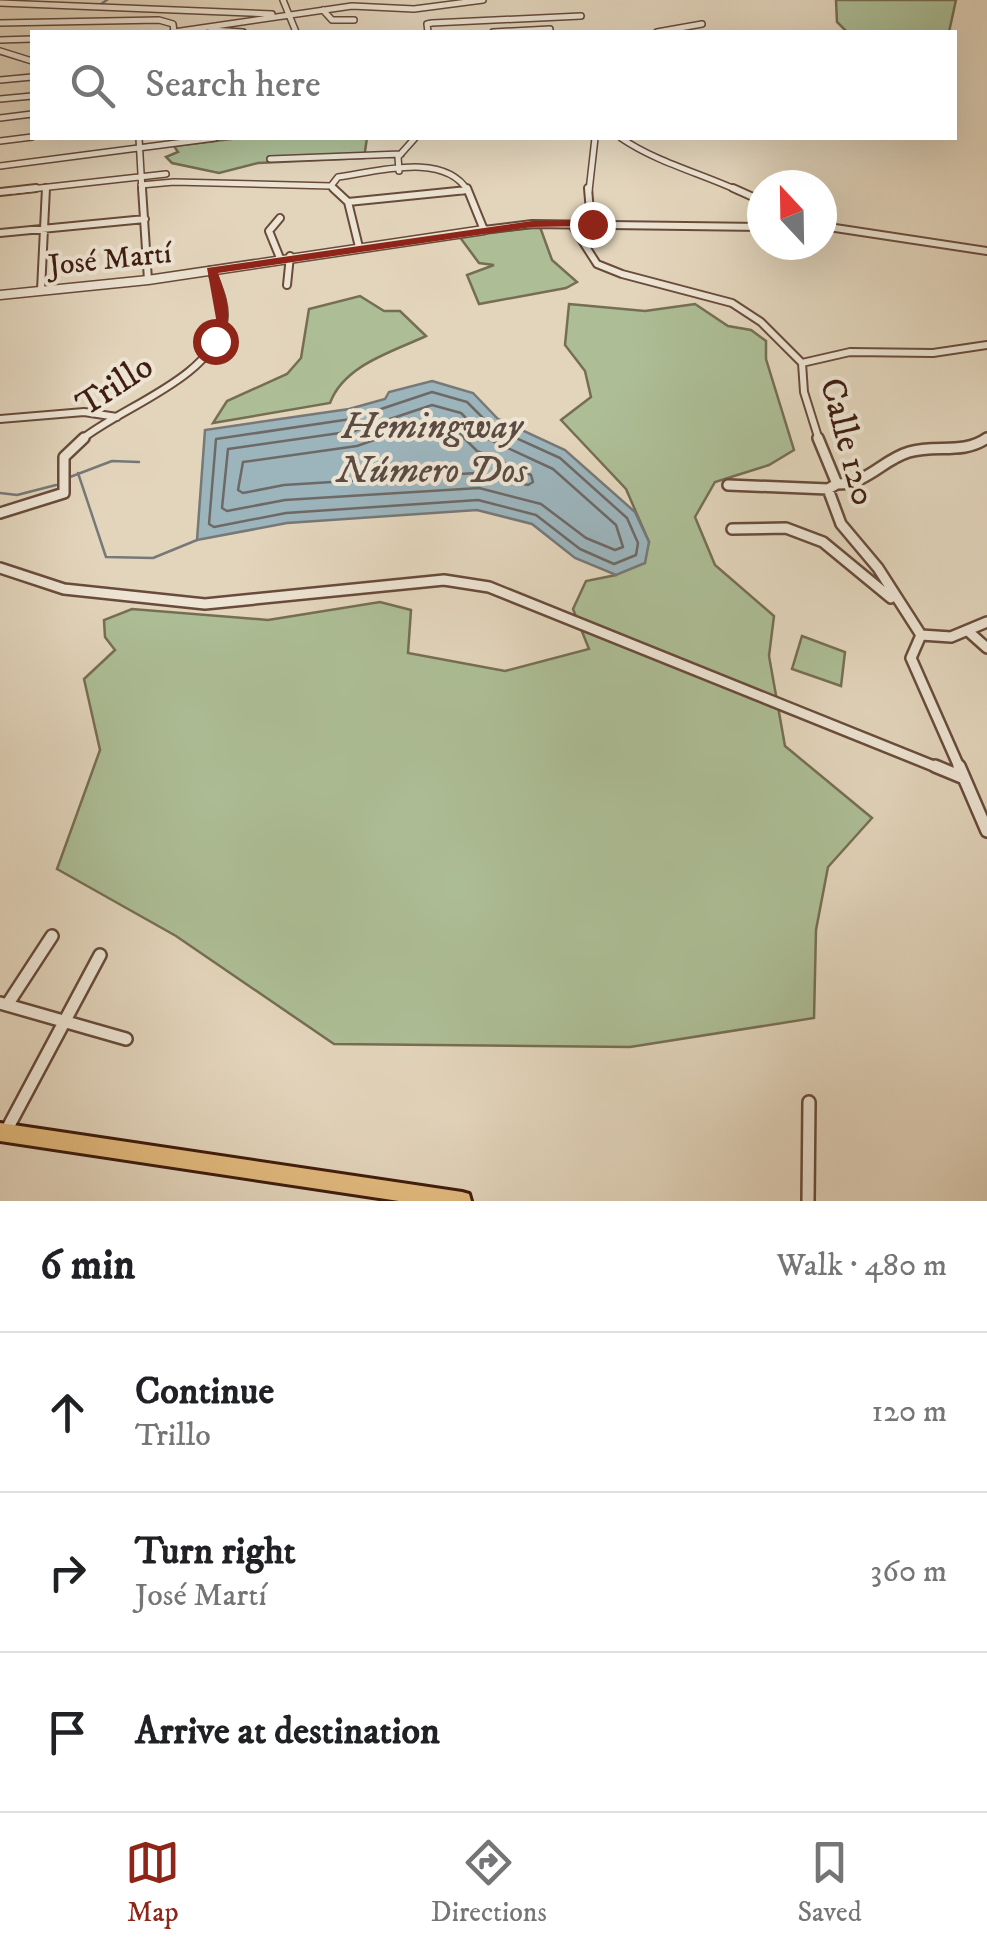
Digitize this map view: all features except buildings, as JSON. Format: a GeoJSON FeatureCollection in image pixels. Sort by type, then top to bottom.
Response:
{"type":"FeatureCollection","features":[{"type":"Feature","properties":{"kind":"main road"},"geometry":{"type":"LineString","coordinates":[[2,1132],[462,1201]]}},
{"type":"Feature","properties":{"kind":"street"},"geometry":{"type":"LineString","coordinates":[[283,0],[295,30]]}},
{"type":"Feature","properties":{"kind":"street"},"geometry":{"type":"LineString","coordinates":[[199,30],[354,3],[414,9],[482,0]]}},
{"type":"Feature","properties":{"kind":"street"},"geometry":{"type":"LineString","coordinates":[[0,3],[290,14]]}},
{"type":"Feature","properties":{"kind":"street"},"geometry":{"type":"LineString","coordinates":[[323,10],[332,20],[354,20]]}},
{"type":"Feature","properties":{"kind":"street"},"geometry":{"type":"LineString","coordinates":[[428,30],[426,24],[581,16]]}},
{"type":"Feature","properties":{"kind":"street"},"geometry":{"type":"LineString","coordinates":[[545,18],[551,30]]}},
{"type":"Feature","properties":{"kind":"street"},"geometry":{"type":"LineString","coordinates":[[0,23],[145,20],[172,24],[174,30]]}},
{"type":"Feature","properties":{"kind":"street"},"geometry":{"type":"LineString","coordinates":[[485,20],[490,30]]}},
{"type":"Feature","properties":{"kind":"street"},"geometry":{"type":"LineString","coordinates":[[668,30],[702,24]]}},
{"type":"Feature","properties":{"kind":"street"},"geometry":{"type":"LineString","coordinates":[[0,40],[30,39]]}},
{"type":"Feature","properties":{"kind":"street"},"geometry":{"type":"LineString","coordinates":[[0,51],[30,60]]}},
{"type":"Feature","properties":{"kind":"street"},"geometry":{"type":"LineString","coordinates":[[0,80],[30,78]]}},
{"type":"Feature","properties":{"kind":"street"},"geometry":{"type":"LineString","coordinates":[[0,99],[30,96]]}},
{"type":"Feature","properties":{"kind":"street"},"geometry":{"type":"LineString","coordinates":[[0,118],[30,114]]}},
{"type":"Feature","properties":{"kind":"street"},"geometry":{"type":"LineString","coordinates":[[0,141],[30,137]]}},
{"type":"Feature","properties":{"kind":"street"},"geometry":{"type":"LineString","coordinates":[[139,140],[148,280]]}},
{"type":"Feature","properties":{"kind":"street"},"geometry":{"type":"LineString","coordinates":[[0,166],[202,140]]}},
{"type":"Feature","properties":{"kind":"street"},"geometry":{"type":"LineString","coordinates":[[399,170],[397,161],[413,140]]}},
{"type":"Feature","properties":{"kind":"street"},"geometry":{"type":"LineString","coordinates":[[592,224],[588,181],[594,140]]}},
{"type":"Feature","properties":{"kind":"street"},"geometry":{"type":"LineString","coordinates":[[625,140],[643,153],[682,165],[747,195]]}},
{"type":"Feature","properties":{"kind":"street"},"geometry":{"type":"LineString","coordinates":[[270,158],[401,154]]}},
{"type":"Feature","properties":{"kind":"street"},"geometry":{"type":"LineString","coordinates":[[331,186],[338,177],[399,170],[445,170],[454,174],[467,190],[484,230]]}},
{"type":"Feature","properties":{"kind":"street"},"geometry":{"type":"LineString","coordinates":[[141,181],[166,174]]}},
{"type":"Feature","properties":{"kind":"street"},"geometry":{"type":"LineString","coordinates":[[0,192],[141,181],[331,186],[348,202],[359,247]]}},
{"type":"Feature","properties":{"kind":"street"},"geometry":{"type":"LineString","coordinates":[[41,290],[46,187]]}},
{"type":"Feature","properties":{"kind":"street"},"geometry":{"type":"LineString","coordinates":[[348,202],[467,190]]}},
{"type":"Feature","properties":{"kind":"street"},"geometry":{"type":"LineString","coordinates":[[280,218],[269,231],[285,257],[287,285]]}},
{"type":"Feature","properties":{"kind":"street"},"geometry":{"type":"LineString","coordinates":[[0,234],[145,219]]}},
{"type":"Feature","properties":{"kind":"street","name":"José Martí"},"geometry":{"type":"LineString","coordinates":[[0,295],[148,280],[532,224],[747,227]]}},
{"type":"Feature","properties":{"kind":"street","name":"Calle 120"},"geometry":{"type":"LineString","coordinates":[[572,225],[588,254],[605,270],[667,282],[728,301],[770,327],[802,364],[800,377],[833,487],[832,515],[877,566],[896,604],[921,635]]}},
{"type":"Feature","properties":{"kind":"street"},"geometry":{"type":"LineString","coordinates":[[837,228],[987,251]]}},
{"type":"Feature","properties":{"kind":"street","name":"Trillo"},"geometry":{"type":"LineString","coordinates":[[0,513],[64,493],[64,457],[89,434],[174,383],[215,341],[223,324],[222,300],[211,270]]}},
{"type":"Feature","properties":{"kind":"street"},"geometry":{"type":"LineString","coordinates":[[802,364],[817,357],[851,352],[935,353],[964,346],[987,346]]}},
{"type":"Feature","properties":{"kind":"street"},"geometry":{"type":"LineString","coordinates":[[0,419],[84,412],[117,417]]}},
{"type":"Feature","properties":{"kind":"street"},"geometry":{"type":"LineString","coordinates":[[728,485],[847,485],[881,472],[903,454],[972,447],[987,438]]}},
{"type":"Feature","properties":{"kind":"street"},"geometry":{"type":"LineString","coordinates":[[732,529],[786,528],[823,542],[896,604]]}},
{"type":"Feature","properties":{"kind":"street"},"geometry":{"type":"LineString","coordinates":[[0,568],[64,589],[206,604],[444,580],[468,582],[508,594],[964,778]]}},
{"type":"Feature","properties":{"kind":"street"},"geometry":{"type":"LineString","coordinates":[[987,622],[951,637],[921,635],[911,658],[987,831]]}},
{"type":"Feature","properties":{"kind":"street"},"geometry":{"type":"LineString","coordinates":[[969,632],[987,648]]}},
{"type":"Feature","properties":{"kind":"street"},"geometry":{"type":"LineString","coordinates":[[52,936],[4,1004],[126,1039]]}},
{"type":"Feature","properties":{"kind":"street"},"geometry":{"type":"LineString","coordinates":[[2,1132],[100,956]]}},
{"type":"Feature","properties":{"kind":"street"},"geometry":{"type":"LineString","coordinates":[[808,1201],[809,1102]]}},
{"type":"Feature","properties":{"kind":"green space"},"geometry":{"type":"Polygon","coordinates":[[[836,0],[956,0],[949,30],[845,30],[837,22],[836,0]]]}},
{"type":"Feature","properties":{"kind":"green space"},"geometry":{"type":"Polygon","coordinates":[[[223,140],[367,140],[364,158],[258,163],[219,173],[172,163],[166,157],[178,152],[174,146],[223,140]]]}},
{"type":"Feature","properties":{"kind":"green space"},"geometry":{"type":"Polygon","coordinates":[[[540,227],[552,260],[577,282],[566,288],[479,304],[467,275],[494,265],[479,263],[459,236],[540,227]]]}},
{"type":"Feature","properties":{"kind":"green space"},"geometry":{"type":"Polygon","coordinates":[[[360,296],[384,311],[400,311],[426,336],[358,369],[330,403],[213,423],[227,401],[287,374],[301,358],[309,309],[360,296]]]}},
{"type":"Feature","properties":{"kind":"green space"},"geometry":{"type":"Polygon","coordinates":[[[569,304],[645,311],[695,304],[728,326],[751,330],[766,341],[766,359],[794,450],[769,465],[715,482],[695,517],[715,565],[774,616],[769,656],[785,746],[872,818],[828,867],[816,930],[814,1018],[630,1047],[334,1044],[176,936],[57,869],[100,750],[84,679],[115,650],[105,637],[104,620],[132,609],[268,620],[380,602],[411,610],[408,653],[505,671],[589,649],[573,609],[586,581],[616,575],[649,542],[626,489],[561,420],[591,397],[585,371],[565,345],[569,304]]]}},
{"type":"Feature","properties":{"kind":"green space"},"geometry":{"type":"Polygon","coordinates":[[[802,636],[845,652],[841,686],[792,669],[802,636]]]}},
{"type":"Feature","properties":{"kind":"water","name":"Hemingway Número Dos"},"geometry":{"type":"Polygon","coordinates":[[[432,381],[473,393],[498,419],[565,450],[635,512],[649,542],[645,563],[616,575],[575,558],[532,524],[477,510],[287,523],[197,540],[205,430],[349,409],[385,399],[389,392],[432,381]]]}},
{"type":"Feature","properties":{"kind":"waterway"},"geometry":{"type":"LineString","coordinates":[[101,4],[107,0]]}},
{"type":"Feature","properties":{"kind":"waterway"},"geometry":{"type":"LineString","coordinates":[[78,474],[112,461],[139,462]]}},
{"type":"Feature","properties":{"kind":"waterway"},"geometry":{"type":"LineString","coordinates":[[70,477],[78,474]]}},
{"type":"Feature","properties":{"kind":"waterway"},"geometry":{"type":"LineString","coordinates":[[78,474],[106,557],[153,558],[197,540]]}},
{"type":"Feature","properties":{"kind":"waterway"},"geometry":{"type":"LineString","coordinates":[[0,493],[17,495],[56,485]]}},
{"type":"Feature","properties":{"kind":"route"},"geometry":{"type":"LineString","coordinates":[[215,341],[223,324],[222,300],[211,270],[532,224],[592,224]]}}]}
